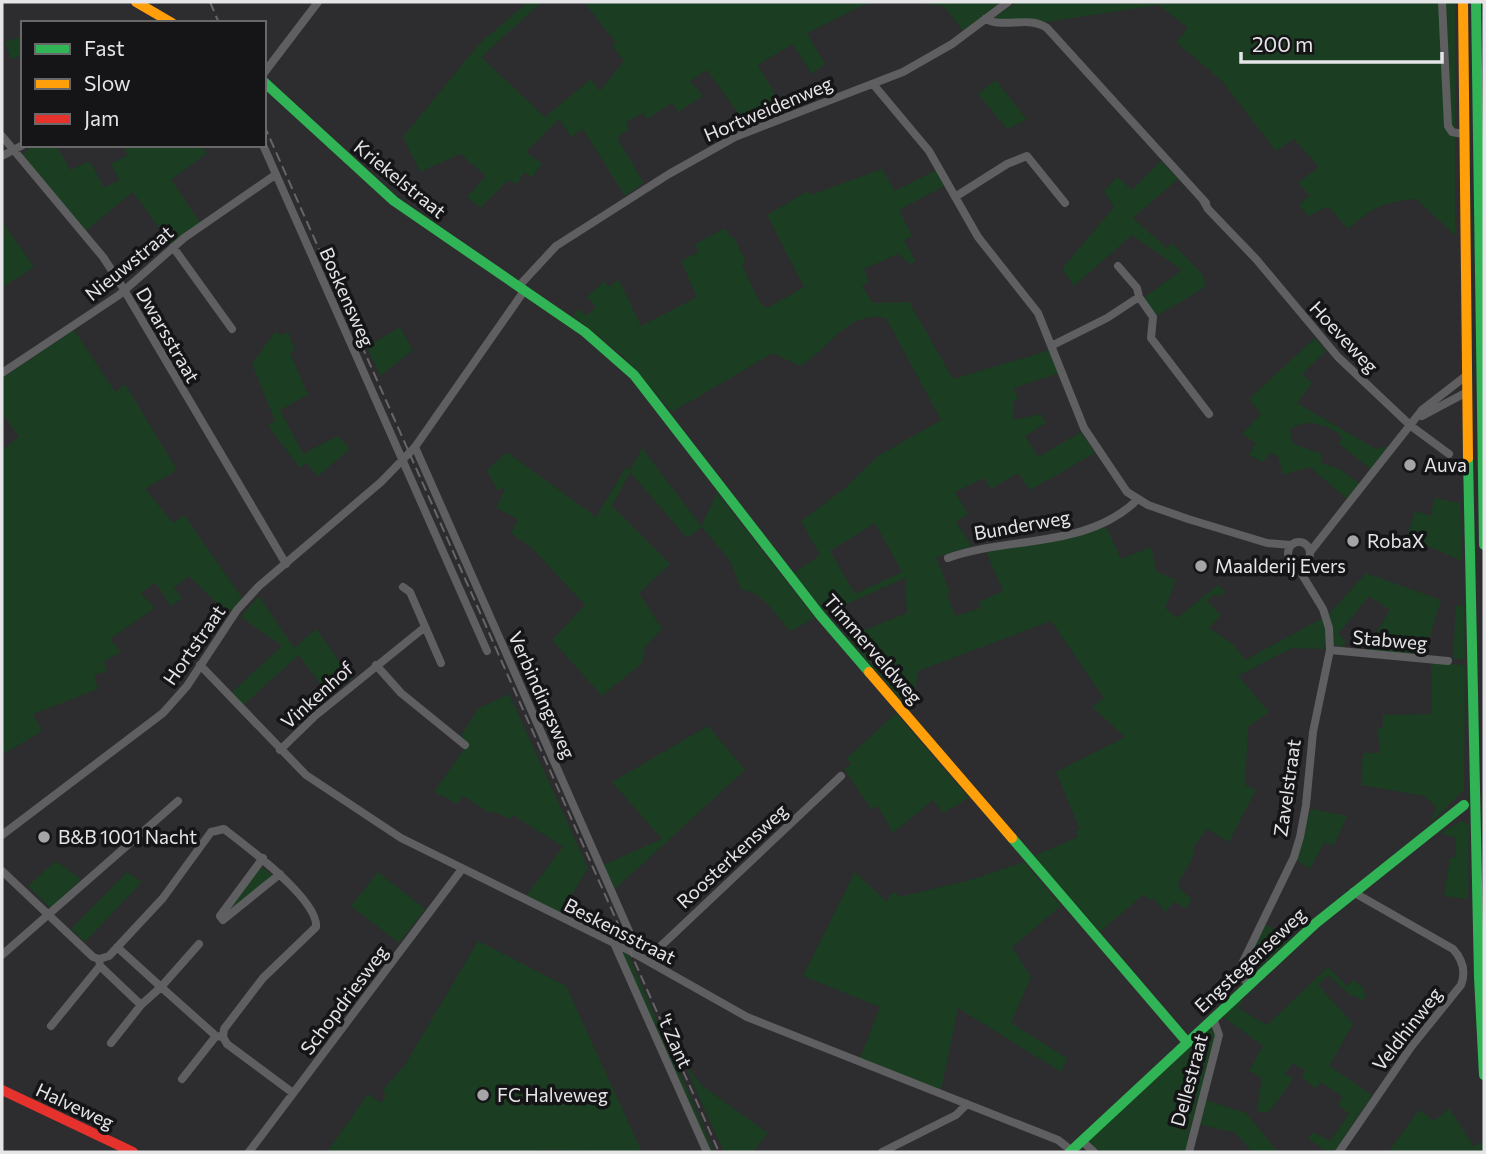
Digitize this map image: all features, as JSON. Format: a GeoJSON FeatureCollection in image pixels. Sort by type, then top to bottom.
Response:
{"type":"FeatureCollection","features":[{"type":"Feature","properties":{"kind":"main road"},"geometry":{"type":"LineString","coordinates":[[136,2],[169,21]]}},
{"type":"Feature","properties":{"kind":"main road"},"geometry":{"type":"LineString","coordinates":[[1463,2],[1466,375],[1484,1075]]}},
{"type":"Feature","properties":{"kind":"main road"},"geometry":{"type":"LineString","coordinates":[[1476,2],[1484,545]]}},
{"type":"Feature","properties":{"kind":"main road","name":"Kriekelstraat"},"geometry":{"type":"LineString","coordinates":[[266,84],[394,201],[521,289]]}},
{"type":"Feature","properties":{"kind":"main road","name":"Timmerveldweg"},"geometry":{"type":"LineString","coordinates":[[521,289],[586,332],[634,375],[820,615],[1187,1042]]}},
{"type":"Feature","properties":{"kind":"main road","name":"Zavelstraat"},"geometry":{"type":"LineString","coordinates":[[1466,375],[1482,368]]}},
{"type":"Feature","properties":{"kind":"main road","name":"Zavelstraat"},"geometry":{"type":"LineString","coordinates":[[1467,392],[1482,384]]}},
{"type":"Feature","properties":{"kind":"main road","name":"Engstegenseweg"},"geometry":{"type":"LineString","coordinates":[[1071,1151],[1248,985],[1353,892],[1464,805]]}},
{"type":"Feature","properties":{"kind":"main road","name":"Halveweg"},"geometry":{"type":"LineString","coordinates":[[2,1090],[133,1152]]}},
{"type":"Feature","properties":{"kind":"street"},"geometry":{"type":"LineString","coordinates":[[266,70],[318,2]]}},
{"type":"Feature","properties":{"kind":"street","name":"Hortweidenweg"},"geometry":{"type":"LineString","coordinates":[[412,450],[521,289],[556,246],[717,146],[926,60],[1008,2]]}},
{"type":"Feature","properties":{"kind":"street"},"geometry":{"type":"LineString","coordinates":[[1442,2],[1448,125],[1452,132],[1463,134]]}},
{"type":"Feature","properties":{"kind":"street","name":"Hoeveweg"},"geometry":{"type":"LineString","coordinates":[[985,19],[995,24],[1034,22],[1047,28],[1203,200],[1213,215],[1228,228],[1326,345],[1449,454]]}},
{"type":"Feature","properties":{"kind":"street"},"geometry":{"type":"LineString","coordinates":[[873,84],[929,150],[987,250],[1029,298],[1053,345],[1087,435],[1119,482],[1137,500],[1267,543],[1292,560],[1306,562]]}},
{"type":"Feature","properties":{"kind":"street","name":"Dwarsstraat"},"geometry":{"type":"LineString","coordinates":[[2,136],[103,257],[286,564]]}},
{"type":"Feature","properties":{"kind":"street"},"geometry":{"type":"LineString","coordinates":[[2,156],[21,146]]}},
{"type":"Feature","properties":{"kind":"street","name":"Boskensweg"},"geometry":{"type":"LineString","coordinates":[[264,147],[399,463]]}},
{"type":"Feature","properties":{"kind":"street"},"geometry":{"type":"LineString","coordinates":[[955,197],[1007,164],[1027,156],[1065,203]]}},
{"type":"Feature","properties":{"kind":"street","name":"Nieuwstraat"},"geometry":{"type":"LineString","coordinates":[[2,373],[73,328],[124,291],[173,247],[275,175]]}},
{"type":"Feature","properties":{"kind":"street"},"geometry":{"type":"LineString","coordinates":[[173,247],[232,329]]}},
{"type":"Feature","properties":{"kind":"street"},"geometry":{"type":"LineString","coordinates":[[1118,266],[1137,288],[1139,297],[1153,317],[1151,338],[1209,414]]}},
{"type":"Feature","properties":{"kind":"street"},"geometry":{"type":"LineString","coordinates":[[1053,345],[1107,318],[1139,297]]}},
{"type":"Feature","properties":{"kind":"street","name":"Zavelstraat"},"geometry":{"type":"LineString","coordinates":[[1309,588],[1306,562],[1310,552],[1414,423],[1442,392],[1466,375]]}},
{"type":"Feature","properties":{"kind":"street","name":"Zavelstraat"},"geometry":{"type":"LineString","coordinates":[[1414,423],[1467,392]]}},
{"type":"Feature","properties":{"kind":"street","name":"Hortstraat"},"geometry":{"type":"LineString","coordinates":[[2,835],[149,726],[181,693],[237,610],[412,450]]}},
{"type":"Feature","properties":{"kind":"street","name":"Verbindingsweg"},"geometry":{"type":"LineString","coordinates":[[412,450],[643,958]]}},
{"type":"Feature","properties":{"kind":"street"},"geometry":{"type":"LineString","coordinates":[[399,463],[442,559]]}},
{"type":"Feature","properties":{"kind":"street"},"geometry":{"type":"LineString","coordinates":[[399,463],[487,651]]}},
{"type":"Feature","properties":{"kind":"street","name":"Bunderweg"},"geometry":{"type":"LineString","coordinates":[[948,558],[966,551],[1080,531],[1124,510],[1137,500]]}},
{"type":"Feature","properties":{"kind":"street","name":"Zavelstraat"},"geometry":{"type":"LineString","coordinates":[[1267,543],[1304,543],[1327,529]]}},
{"type":"Feature","properties":{"kind":"street"},"geometry":{"type":"LineString","coordinates":[[1304,543],[1310,552]]}},
{"type":"Feature","properties":{"kind":"street"},"geometry":{"type":"LineString","coordinates":[[1291,545],[1292,560]]}},
{"type":"Feature","properties":{"kind":"street","name":"Zavelstraat"},"geometry":{"type":"LineString","coordinates":[[1248,985],[1241,973],[1241,966],[1294,857],[1304,821],[1312,732],[1330,650],[1327,620],[1292,560]]}},
{"type":"Feature","properties":{"kind":"street"},"geometry":{"type":"LineString","coordinates":[[402,587],[410,592],[441,663]]}},
{"type":"Feature","properties":{"kind":"street","name":"Vinkenhof"},"geometry":{"type":"LineString","coordinates":[[281,750],[376,665],[425,627]]}},
{"type":"Feature","properties":{"kind":"street","name":"Stabweg"},"geometry":{"type":"LineString","coordinates":[[1330,650],[1448,661]]}},
{"type":"Feature","properties":{"kind":"street","name":"Beskensstraat"},"geometry":{"type":"LineString","coordinates":[[200,665],[281,750],[319,785],[365,816],[461,869],[643,958],[747,1017],[1058,1140],[1071,1151]]}},
{"type":"Feature","properties":{"kind":"street","name":"Vinkenhof"},"geometry":{"type":"LineString","coordinates":[[376,665],[401,693],[465,745]]}},
{"type":"Feature","properties":{"kind":"street","name":"Roosterkensweg"},"geometry":{"type":"LineString","coordinates":[[643,958],[841,776]]}},
{"type":"Feature","properties":{"kind":"street"},"geometry":{"type":"LineString","coordinates":[[2,955],[178,801]]}},
{"type":"Feature","properties":{"kind":"street"},"geometry":{"type":"LineString","coordinates":[[51,1027],[100,962],[109,956],[163,898],[211,832],[224,829],[280,874],[314,914],[316,927],[263,978],[220,1037],[183,1079]]}},
{"type":"Feature","properties":{"kind":"street"},"geometry":{"type":"LineString","coordinates":[[263,858],[220,916],[223,919],[280,874]]}},
{"type":"Feature","properties":{"kind":"street","name":"Schopdriesweg"},"geometry":{"type":"LineString","coordinates":[[249,1151],[461,869]]}},
{"type":"Feature","properties":{"kind":"street"},"geometry":{"type":"LineString","coordinates":[[2,871],[100,962],[141,1005]]}},
{"type":"Feature","properties":{"kind":"street","name":"Veldhinweg"},"geometry":{"type":"LineString","coordinates":[[1339,1152],[1378,1093],[1464,978],[1461,961],[1453,949],[1353,892]]}},
{"type":"Feature","properties":{"kind":"street","name":"'t Zant"},"geometry":{"type":"LineString","coordinates":[[614,943],[707,1152]]}},
{"type":"Feature","properties":{"kind":"street"},"geometry":{"type":"LineString","coordinates":[[111,1043],[141,1005],[199,944]]}},
{"type":"Feature","properties":{"kind":"street"},"geometry":{"type":"LineString","coordinates":[[117,947],[227,1044],[293,1093]]}},
{"type":"Feature","properties":{"kind":"street","name":"Dellestraat"},"geometry":{"type":"LineString","coordinates":[[1189,1152],[1219,1035],[1213,1018]]}},
{"type":"Feature","properties":{"kind":"street"},"geometry":{"type":"LineString","coordinates":[[882,1152],[956,1115],[967,1104]]}},
{"type":"Feature","properties":{"kind":"street"},"geometry":{"type":"LineString","coordinates":[[1082,1141],[1094,1152]]}},
{"type":"Feature","properties":{"kind":"green space"},"geometry":{"type":"Polygon","coordinates":[[[528,2],[542,2],[481,57],[545,117],[591,79],[600,91],[624,61],[612,46],[616,43],[584,2],[889,2],[866,4],[807,33],[825,64],[812,74],[792,44],[758,65],[785,111],[747,126],[707,70],[690,81],[703,96],[678,112],[672,103],[647,119],[643,113],[626,122],[629,129],[617,138],[644,183],[625,196],[583,129],[571,137],[559,119],[526,152],[542,164],[532,177],[524,172],[517,184],[508,180],[480,208],[467,197],[486,176],[460,154],[420,172],[403,137],[480,43],[528,2]]]}},
{"type":"Feature","properties":{"kind":"green space"},"geometry":{"type":"Polygon","coordinates":[[[907,2],[1001,2],[963,31],[944,6],[907,2]]]}},
{"type":"Feature","properties":{"kind":"green space"},"geometry":{"type":"Polygon","coordinates":[[[1017,2],[1455,2],[1455,235],[1416,199],[1379,207],[1348,229],[1328,206],[1308,216],[1299,205],[1310,195],[1298,183],[1319,167],[1294,139],[1276,151],[1222,81],[1176,42],[1188,28],[1159,5],[1046,22],[996,20],[995,17],[1017,2]]]}},
{"type":"Feature","properties":{"kind":"green space"},"geometry":{"type":"Polygon","coordinates":[[[21,31],[21,56],[11,59],[5,42],[19,37],[21,31]]]}},
{"type":"Feature","properties":{"kind":"green space"},"geometry":{"type":"Polygon","coordinates":[[[996,80],[1027,120],[1007,129],[978,94],[996,80]]]}},
{"type":"Feature","properties":{"kind":"green space"},"geometry":{"type":"Polygon","coordinates":[[[31,147],[57,147],[70,170],[90,161],[104,188],[119,180],[111,164],[128,155],[124,147],[202,147],[207,153],[171,180],[201,224],[172,245],[133,192],[84,232],[22,155],[31,147]]]}},
{"type":"Feature","properties":{"kind":"green space"},"geometry":{"type":"Polygon","coordinates":[[[1161,161],[1178,179],[1133,218],[1167,248],[1172,243],[1203,275],[1206,286],[1155,317],[1144,301],[1146,296],[1182,270],[1132,235],[1074,286],[1062,269],[1114,207],[1104,191],[1117,177],[1132,190],[1161,161]]]}},
{"type":"Feature","properties":{"kind":"green space"},"geometry":{"type":"Polygon","coordinates":[[[882,169],[895,191],[936,170],[944,186],[899,210],[912,236],[904,241],[916,261],[910,264],[898,254],[864,269],[869,281],[862,286],[873,303],[909,302],[953,379],[1050,350],[1059,373],[1014,388],[1018,399],[1014,401],[1013,420],[1041,414],[1046,423],[1025,436],[1038,457],[1081,432],[1095,453],[1030,490],[1018,473],[991,489],[984,478],[955,492],[968,514],[956,522],[972,546],[936,557],[950,593],[947,595],[955,616],[981,608],[979,602],[1003,591],[986,552],[1105,525],[1121,559],[1151,547],[1157,572],[1176,580],[1165,608],[1177,618],[1218,585],[1225,591],[1221,596],[1213,595],[1207,601],[1221,615],[1209,628],[1233,644],[1245,660],[1323,618],[1326,632],[1324,649],[1292,648],[1238,676],[1269,712],[1248,727],[1245,785],[1256,790],[1229,842],[1207,829],[1194,846],[1192,860],[1178,882],[1181,890],[1192,899],[1186,908],[1174,902],[1165,912],[1153,898],[1148,900],[1144,894],[1100,932],[1034,856],[1078,837],[1076,831],[1080,829],[1056,772],[1125,737],[1092,707],[1104,698],[1051,621],[918,671],[912,713],[847,637],[907,613],[905,578],[826,613],[794,573],[820,555],[801,521],[844,489],[878,456],[941,420],[886,318],[861,319],[850,325],[800,366],[773,353],[672,412],[621,354],[573,316],[578,309],[587,316],[596,307],[587,297],[604,281],[608,287],[619,280],[641,326],[697,297],[681,261],[699,252],[695,244],[725,228],[731,238],[734,237],[746,262],[742,265],[760,303],[767,308],[804,287],[767,215],[808,191],[811,195],[882,169]],[[875,523],[830,551],[855,594],[902,572],[875,523]]]}},
{"type":"Feature","properties":{"kind":"green space"},"geometry":{"type":"Polygon","coordinates":[[[2,221],[34,267],[2,288],[2,221]]]}},
{"type":"Feature","properties":{"kind":"green space"},"geometry":{"type":"Polygon","coordinates":[[[400,327],[413,350],[380,376],[367,347],[400,327]]]}},
{"type":"Feature","properties":{"kind":"green space"},"geometry":{"type":"Polygon","coordinates":[[[74,330],[115,392],[125,384],[177,470],[145,489],[173,523],[184,515],[242,598],[228,614],[189,576],[174,588],[182,598],[171,606],[155,582],[141,593],[155,608],[110,639],[121,652],[103,662],[107,671],[94,675],[98,689],[33,714],[42,731],[2,755],[2,450],[19,437],[2,413],[2,378],[74,330]]]}},
{"type":"Feature","properties":{"kind":"green space"},"geometry":{"type":"Polygon","coordinates":[[[275,332],[281,335],[288,332],[295,350],[290,353],[308,395],[280,410],[303,454],[338,436],[350,449],[318,476],[306,463],[300,468],[268,426],[275,421],[252,364],[275,332]]]}},
{"type":"Feature","properties":{"kind":"green space"},"geometry":{"type":"Polygon","coordinates":[[[1315,338],[1326,351],[1302,374],[1312,383],[1297,403],[1376,449],[1389,446],[1371,469],[1339,444],[1342,437],[1331,429],[1310,423],[1290,429],[1293,444],[1322,454],[1321,463],[1340,469],[1360,484],[1347,499],[1310,467],[1283,475],[1278,456],[1270,453],[1263,462],[1249,455],[1256,443],[1242,434],[1261,414],[1249,399],[1315,338]]]}},
{"type":"Feature","properties":{"kind":"green space"},"geometry":{"type":"Polygon","coordinates":[[[642,448],[701,526],[717,493],[815,618],[790,631],[762,599],[749,591],[741,590],[731,562],[702,527],[687,538],[630,472],[612,506],[670,564],[639,593],[662,629],[645,647],[642,663],[602,696],[552,640],[585,605],[532,548],[511,533],[518,519],[497,508],[505,488],[497,490],[487,470],[507,452],[596,517],[626,467],[630,471],[642,448]]]}},
{"type":"Feature","properties":{"kind":"green space"},"geometry":{"type":"Polygon","coordinates":[[[1434,498],[1460,503],[1462,561],[1407,537],[1415,511],[1431,516],[1434,498]]]}},
{"type":"Feature","properties":{"kind":"green space"},"geometry":{"type":"Polygon","coordinates":[[[1366,573],[1441,600],[1424,656],[1370,651],[1370,647],[1363,647],[1365,639],[1373,638],[1390,610],[1369,596],[1338,634],[1345,640],[1344,649],[1333,644],[1329,614],[1366,573]]]}},
{"type":"Feature","properties":{"kind":"green space"},"geometry":{"type":"Polygon","coordinates":[[[259,596],[294,648],[316,629],[352,679],[329,696],[299,655],[243,705],[232,692],[282,646],[241,617],[259,596]]]}},
{"type":"Feature","properties":{"kind":"green space"},"geometry":{"type":"Polygon","coordinates":[[[1456,605],[1464,606],[1465,660],[1453,658],[1456,605]]]}},
{"type":"Feature","properties":{"kind":"green space"},"geometry":{"type":"Polygon","coordinates":[[[1431,662],[1465,665],[1464,790],[1428,825],[1437,808],[1424,796],[1361,785],[1363,753],[1380,753],[1377,728],[1383,728],[1383,715],[1432,714],[1431,662]]]}},
{"type":"Feature","properties":{"kind":"green space"},"geometry":{"type":"Polygon","coordinates":[[[509,694],[588,868],[561,913],[526,896],[563,847],[513,815],[510,819],[494,811],[492,814],[463,796],[458,804],[434,792],[466,746],[461,736],[478,709],[509,694]]]}},
{"type":"Feature","properties":{"kind":"green space"},"geometry":{"type":"Polygon","coordinates":[[[896,713],[969,798],[943,813],[933,800],[893,833],[878,806],[872,810],[844,769],[851,764],[847,758],[896,713]]]}},
{"type":"Feature","properties":{"kind":"green space"},"geometry":{"type":"Polygon","coordinates":[[[708,726],[745,770],[615,889],[603,865],[662,839],[612,782],[708,726]]]}},
{"type":"Feature","properties":{"kind":"green space"},"geometry":{"type":"Polygon","coordinates":[[[1311,809],[1347,816],[1334,845],[1324,843],[1310,869],[1295,859],[1311,809]]]}},
{"type":"Feature","properties":{"kind":"green space"},"geometry":{"type":"Polygon","coordinates":[[[1461,821],[1469,824],[1468,899],[1444,896],[1450,858],[1456,857],[1456,838],[1441,833],[1461,821]]]}},
{"type":"Feature","properties":{"kind":"green space"},"geometry":{"type":"Polygon","coordinates":[[[56,861],[81,879],[51,908],[28,886],[56,861]]]}},
{"type":"Feature","properties":{"kind":"green space"},"geometry":{"type":"Polygon","coordinates":[[[1024,862],[1061,906],[1012,947],[1031,977],[1011,1023],[1067,1058],[1061,1072],[958,1008],[941,1090],[860,1058],[880,1007],[803,976],[855,872],[887,902],[890,895],[896,892],[899,897],[970,880],[1024,862]]]}},
{"type":"Feature","properties":{"kind":"green space"},"geometry":{"type":"Polygon","coordinates":[[[260,865],[273,876],[228,914],[227,911],[260,865]]]}},
{"type":"Feature","properties":{"kind":"green space"},"geometry":{"type":"Polygon","coordinates":[[[127,872],[142,882],[85,942],[71,929],[127,872]]]}},
{"type":"Feature","properties":{"kind":"green space"},"geometry":{"type":"Polygon","coordinates":[[[378,872],[425,909],[399,943],[351,906],[378,872]]]}},
{"type":"Feature","properties":{"kind":"green space"},"geometry":{"type":"Polygon","coordinates":[[[1265,924],[1290,940],[1251,974],[1246,974],[1243,968],[1265,924]]]}},
{"type":"Feature","properties":{"kind":"green space"},"geometry":{"type":"Polygon","coordinates":[[[478,941],[566,986],[642,1152],[327,1152],[368,1094],[381,1103],[386,1096],[383,1090],[405,1065],[478,941]]]}},
{"type":"Feature","properties":{"kind":"green space"},"geometry":{"type":"Polygon","coordinates":[[[622,952],[628,954],[714,1152],[710,1152],[622,952]]]}},
{"type":"Feature","properties":{"kind":"green space"},"geometry":{"type":"Polygon","coordinates":[[[1328,967],[1347,986],[1353,980],[1363,987],[1366,998],[1361,1000],[1354,995],[1352,997],[1328,975],[1318,985],[1353,1024],[1329,1066],[1372,1095],[1334,1152],[1328,1152],[1308,1139],[1313,1132],[1330,1141],[1349,1114],[1338,1104],[1343,1097],[1321,1082],[1315,1088],[1301,1077],[1306,1071],[1292,1063],[1285,1074],[1293,1079],[1269,1112],[1257,1112],[1262,1078],[1249,1071],[1263,1046],[1222,1016],[1239,999],[1242,1002],[1238,1008],[1267,1025],[1328,967]]]}},
{"type":"Feature","properties":{"kind":"green space"},"geometry":{"type":"Polygon","coordinates":[[[1212,1026],[1217,1035],[1188,1137],[1187,1152],[1100,1152],[1088,1140],[1212,1026]]]}},
{"type":"Feature","properties":{"kind":"green space"},"geometry":{"type":"Polygon","coordinates":[[[683,1061],[701,1085],[768,1133],[753,1152],[724,1152],[683,1061]]]}},
{"type":"Feature","properties":{"kind":"green space"},"geometry":{"type":"Polygon","coordinates":[[[1206,1100],[1246,1113],[1278,1152],[1252,1152],[1236,1133],[1198,1124],[1206,1100]]]}},
{"type":"Feature","properties":{"kind":"green space"},"geometry":{"type":"Polygon","coordinates":[[[1449,1108],[1474,1147],[1483,1141],[1484,1152],[1388,1152],[1419,1110],[1434,1121],[1449,1108]]]}},
{"type":"Feature","properties":{"kind":"railway"},"geometry":{"type":"LineString","coordinates":[[210,2],[218,21]]}},
{"type":"Feature","properties":{"kind":"railway"},"geometry":{"type":"LineString","coordinates":[[266,130],[719,1152]]}},
{"type":"Feature","properties":{"kind":"traffic: fast"},"geometry":{"type":"LineString","coordinates":[[1476,2],[1484,545]]}},
{"type":"Feature","properties":{"kind":"traffic: fast"},"geometry":{"type":"LineString","coordinates":[[266,84],[394,201],[585,332],[634,375],[820,615],[869,672]]}},
{"type":"Feature","properties":{"kind":"traffic: fast"},"geometry":{"type":"LineString","coordinates":[[1468,458],[1479,977],[1484,1075]]}},
{"type":"Feature","properties":{"kind":"traffic: fast"},"geometry":{"type":"LineString","coordinates":[[1070,1152],[1316,923],[1464,805]]}},
{"type":"Feature","properties":{"kind":"traffic: fast"},"geometry":{"type":"LineString","coordinates":[[1012,838],[1187,1042]]}},
{"type":"Feature","properties":{"kind":"traffic: slow"},"geometry":{"type":"LineString","coordinates":[[136,2],[169,21]]}},
{"type":"Feature","properties":{"kind":"traffic: slow"},"geometry":{"type":"LineString","coordinates":[[1463,2],[1468,458]]}},
{"type":"Feature","properties":{"kind":"traffic: slow"},"geometry":{"type":"LineString","coordinates":[[869,672],[1012,838]]}},
{"type":"Feature","properties":{"kind":"traffic: jam"},"geometry":{"type":"LineString","coordinates":[[2,1090],[133,1152]]}},
{"type":"Feature","properties":{"kind":"place","name":"Auva"},"geometry":{"type":"Point","coordinates":[1410,465]}},
{"type":"Feature","properties":{"kind":"place","name":"RobaX"},"geometry":{"type":"Point","coordinates":[1353,541]}},
{"type":"Feature","properties":{"kind":"place","name":"Maalderij Evers"},"geometry":{"type":"Point","coordinates":[1201,566]}},
{"type":"Feature","properties":{"kind":"place","name":"B&B 1001 Nacht"},"geometry":{"type":"Point","coordinates":[44,837]}},
{"type":"Feature","properties":{"kind":"place","name":"FC Halveweg"},"geometry":{"type":"Point","coordinates":[483,1095]}}]}
